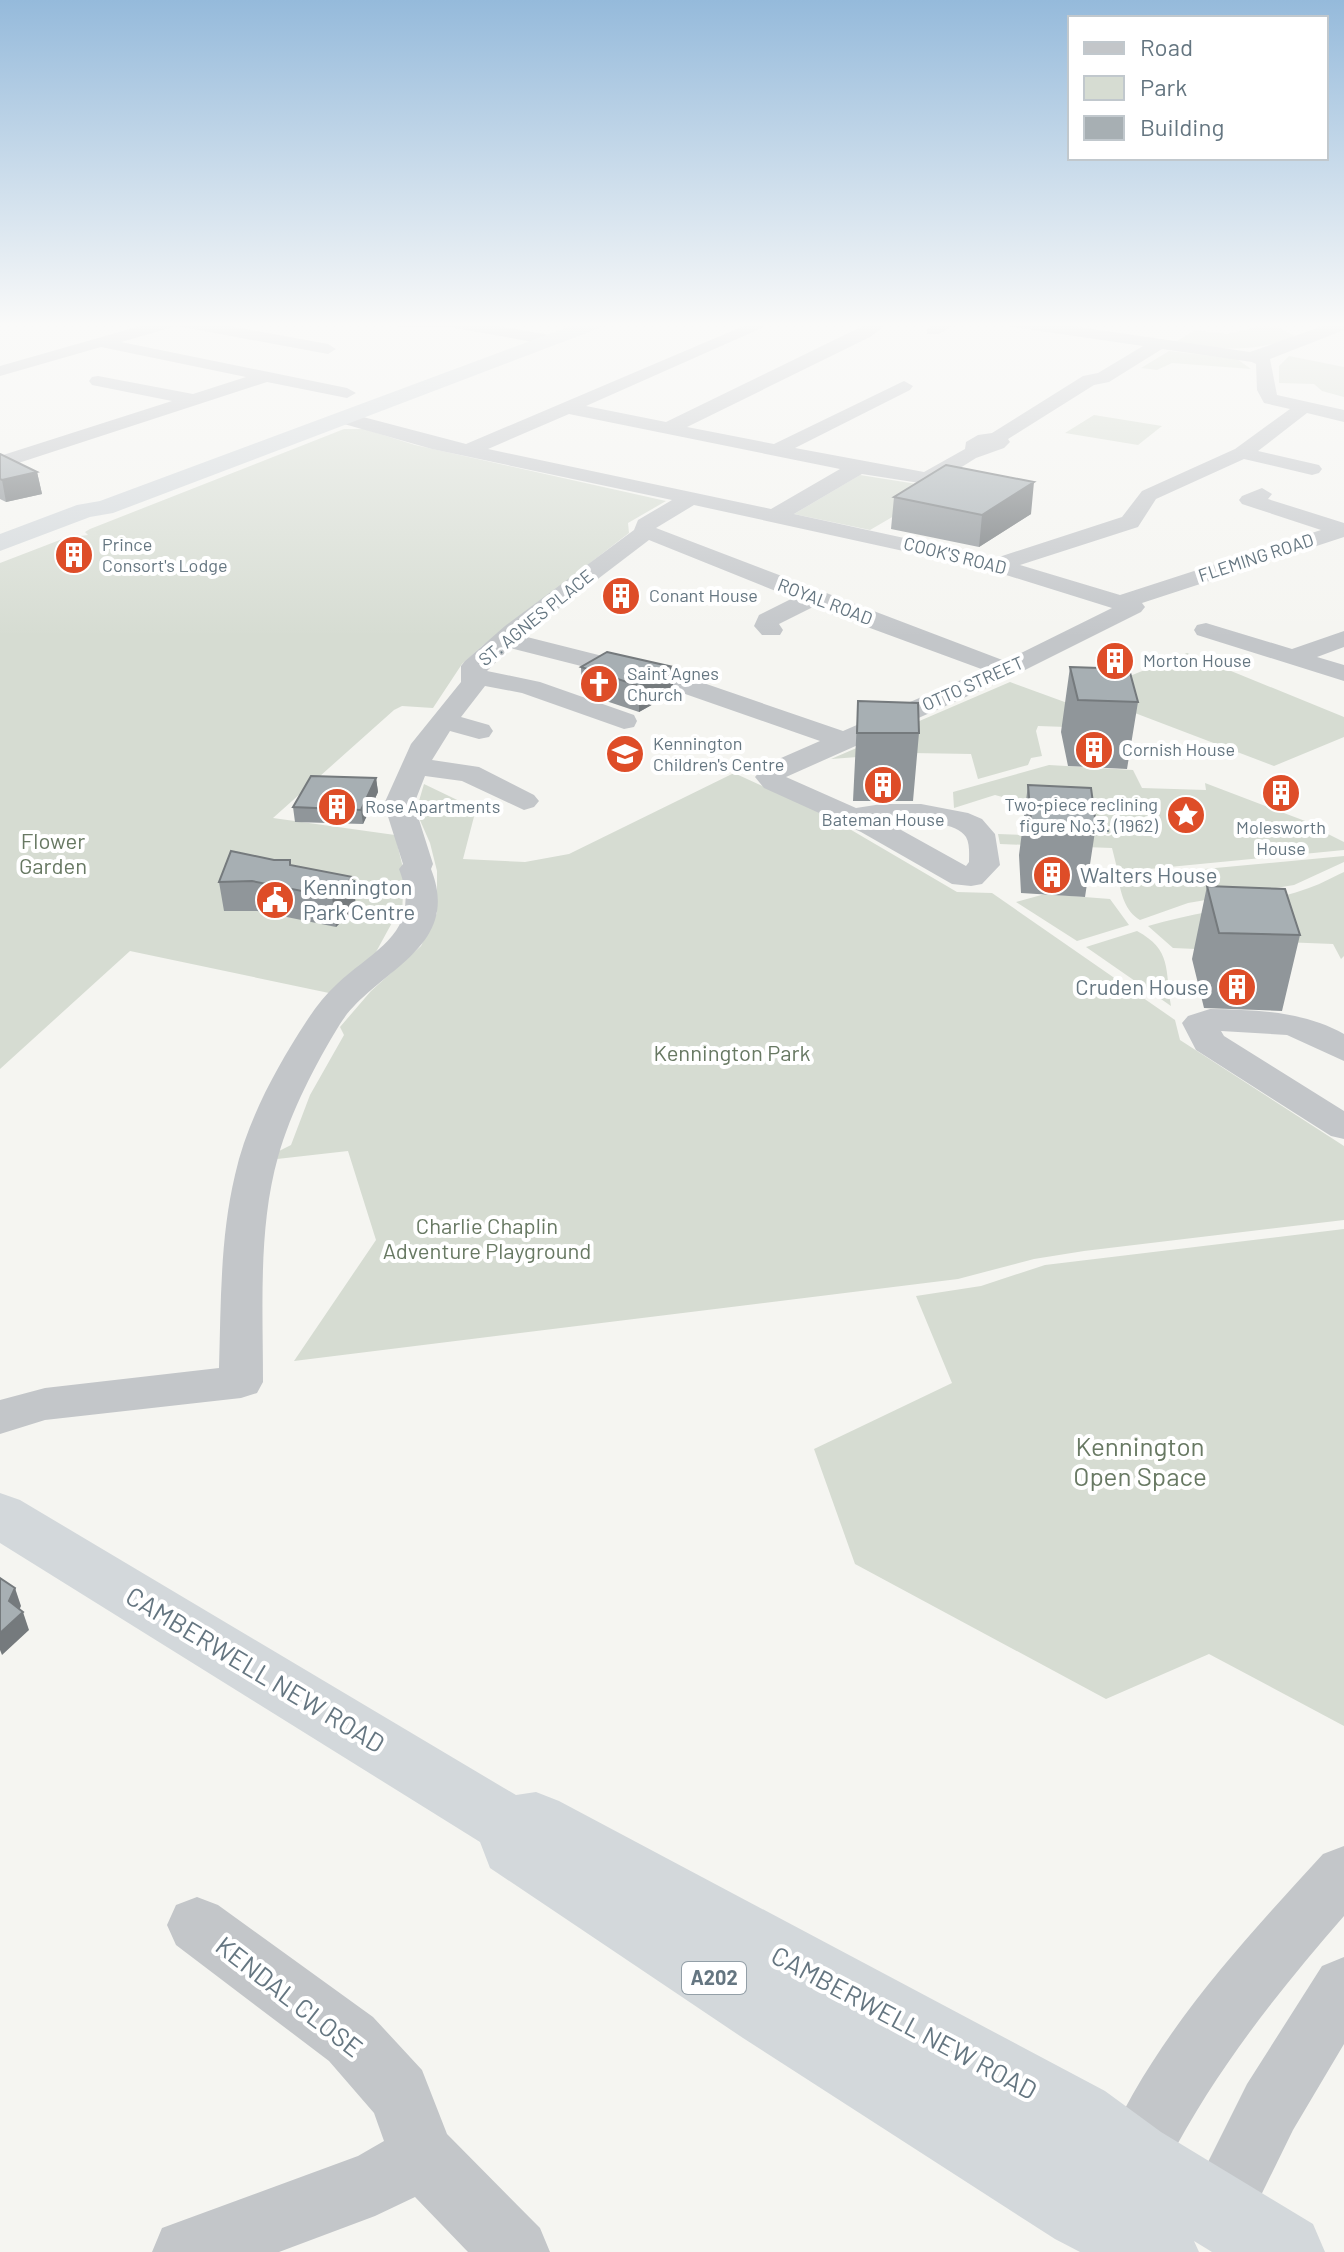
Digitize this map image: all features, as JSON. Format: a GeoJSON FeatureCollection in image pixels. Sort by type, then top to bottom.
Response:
{"type":"FeatureCollection","features":[{"type":"Feature","properties":{"kind":"highway"},"geometry":{"type":"LineString","coordinates":[[0,543],[101,513],[104,508],[296,427]]}},
{"type":"Feature","properties":{"kind":"highway"},"geometry":{"type":"LineString","coordinates":[[0,521],[34,534]]}},
{"type":"Feature","properties":{"kind":"highway"},"geometry":{"type":"LineString","coordinates":[[0,550],[34,534]]}},
{"type":"Feature","properties":{"kind":"highway","name":"CAMBERWELL NEW ROAD"},"geometry":{"type":"LineString","coordinates":[[0,1515],[510,1825],[536,1822],[1078,2118],[1134,2159],[1179,2238]]}},
{"type":"Feature","properties":{"kind":"highway","name":"CAMBERWELL NEW ROAD"},"geometry":{"type":"LineString","coordinates":[[510,1825],[514,1846],[727,1987],[1083,2211],[1179,2238],[1285,2252]]}},
{"type":"Feature","properties":{"kind":"street"},"geometry":{"type":"LineString","coordinates":[[0,463],[114,427]]}},
{"type":"Feature","properties":{"kind":"street","name":"COOK'S ROAD"},"geometry":{"type":"LineString","coordinates":[[390,427],[412,438],[997,565],[1126,605]]}},
{"type":"Feature","properties":{"kind":"street"},"geometry":{"type":"LineString","coordinates":[[469,450],[522,427]]}},
{"type":"Feature","properties":{"kind":"street"},"geometry":{"type":"LineString","coordinates":[[664,427],[926,479],[975,451],[991,448],[1000,442],[997,438],[1014,427]]}},
{"type":"Feature","properties":{"kind":"street"},"geometry":{"type":"LineString","coordinates":[[777,450],[822,427]]}},
{"type":"Feature","properties":{"kind":"street"},"geometry":{"type":"LineString","coordinates":[[997,565],[1130,522],[1149,495],[1242,453],[1279,427]]}},
{"type":"Feature","properties":{"kind":"street"},"geometry":{"type":"LineString","coordinates":[[1242,453],[1312,469]]}},
{"type":"Feature","properties":{"kind":"street"},"geometry":{"type":"LineString","coordinates":[[774,516],[859,467]]}},
{"type":"Feature","properties":{"kind":"street","name":"ST. AGNES PLACE"},"geometry":{"type":"LineString","coordinates":[[45,1404],[241,1382],[244,1253],[256,1167],[286,1091],[335,1006],[353,986],[390,960],[409,940],[420,919],[421,884],[415,869],[418,864],[399,804],[425,744],[474,683],[474,666],[645,533],[646,525],[690,499]]}},
{"type":"Feature","properties":{"kind":"street","name":"FLEMING ROAD"},"geometry":{"type":"LineString","coordinates":[[1249,499],[1344,530]]}},
{"type":"Feature","properties":{"kind":"street","name":"FLEMING ROAD"},"geometry":{"type":"LineString","coordinates":[[1126,605],[1344,530]]}},
{"type":"Feature","properties":{"kind":"street","name":"ROYAL ROAD"},"geometry":{"type":"LineString","coordinates":[[645,533],[660,535],[812,598],[1006,670]]}},
{"type":"Feature","properties":{"kind":"street"},"geometry":{"type":"LineString","coordinates":[[771,630],[766,626],[768,620],[812,598]]}},
{"type":"Feature","properties":{"kind":"street","name":"OTTO STREET"},"geometry":{"type":"LineString","coordinates":[[854,818],[769,777],[775,771],[1006,670],[1126,605]]}},
{"type":"Feature","properties":{"kind":"street"},"geometry":{"type":"LineString","coordinates":[[1206,630],[1344,673]]}},
{"type":"Feature","properties":{"kind":"street"},"geometry":{"type":"LineString","coordinates":[[1293,657],[1344,638]]}},
{"type":"Feature","properties":{"kind":"street"},"geometry":{"type":"LineString","coordinates":[[505,639],[591,658],[787,719],[844,741]]}},
{"type":"Feature","properties":{"kind":"street"},"geometry":{"type":"LineString","coordinates":[[474,677],[497,680],[572,711],[624,721]]}},
{"type":"Feature","properties":{"kind":"street"},"geometry":{"type":"LineString","coordinates":[[444,720],[479,731]]}},
{"type":"Feature","properties":{"kind":"street"},"geometry":{"type":"LineString","coordinates":[[414,766],[469,773],[524,801]]}},
{"type":"Feature","properties":{"kind":"street"},"geometry":{"type":"LineString","coordinates":[[1344,1050],[1309,1028],[1292,1023],[1210,1020],[1200,1023],[1209,1042],[1344,1128]]}},
{"type":"Feature","properties":{"kind":"street"},"geometry":{"type":"LineString","coordinates":[[0,1403],[45,1404]]}},
{"type":"Feature","properties":{"kind":"street"},"geometry":{"type":"LineString","coordinates":[[0,1417],[45,1404]]}},
{"type":"Feature","properties":{"kind":"street"},"geometry":{"type":"LineString","coordinates":[[1134,2159],[1171,2089],[1249,1980],[1344,1873]]}},
{"type":"Feature","properties":{"kind":"street","name":"KENDAL CLOSE"},"geometry":{"type":"LineString","coordinates":[[197,1925],[351,2039],[399,2093],[422,2156],[516,2252]]}},
{"type":"Feature","properties":{"kind":"street"},"geometry":{"type":"LineString","coordinates":[[1179,2238],[1270,2107],[1344,1987]]}},
{"type":"Feature","properties":{"kind":"street"},"geometry":{"type":"LineString","coordinates":[[220,2247],[375,2183],[422,2156]]}},
{"type":"Feature","properties":{"kind":"green space"},"geometry":{"type":"Polygon","coordinates":[[[1075,427],[1161,427],[1138,445],[1065,433],[1075,427]]]}},
{"type":"Feature","properties":{"kind":"green space","name":"Flower Garden"},"geometry":{"type":"Polygon","coordinates":[[[344,429],[364,429],[415,445],[666,501],[628,523],[629,533],[482,646],[462,664],[433,708],[402,706],[394,710],[273,818],[395,835],[404,872],[402,914],[394,919],[370,963],[329,993],[130,951],[0,1069],[0,563],[65,538],[88,535],[85,532],[90,529],[344,429]]]}},
{"type":"Feature","properties":{"kind":"green space"},"geometry":{"type":"Polygon","coordinates":[[[860,475],[942,488],[870,530],[794,514],[860,475]]]}},
{"type":"Feature","properties":{"kind":"green space"},"geometry":{"type":"Polygon","coordinates":[[[1187,653],[1344,717],[1344,737],[1274,766],[1085,694],[1187,653]]]}},
{"type":"Feature","properties":{"kind":"green space"},"geometry":{"type":"Polygon","coordinates":[[[1010,682],[1125,724],[1124,729],[1038,726],[1036,731],[1042,756],[1031,758],[1028,765],[978,779],[971,754],[911,753],[831,759],[1010,682]]]}},
{"type":"Feature","properties":{"kind":"green space"},"geometry":{"type":"Polygon","coordinates":[[[1049,765],[1133,770],[1142,788],[1206,790],[1205,783],[1329,830],[1326,833],[1344,842],[1344,850],[1118,872],[1112,848],[1000,844],[998,834],[1047,836],[1062,813],[995,795],[954,808],[953,792],[1049,765]]]}},
{"type":"Feature","properties":{"kind":"green space","name":"Kennington Park"},"geometry":{"type":"Polygon","coordinates":[[[734,773],[824,814],[957,892],[992,893],[1175,1020],[1180,1040],[1344,1146],[1344,1220],[1084,1251],[1034,1259],[958,1279],[294,1361],[376,1240],[348,1151],[277,1159],[279,1151],[291,1145],[310,1095],[344,1035],[340,1027],[371,991],[421,946],[437,913],[437,871],[430,843],[416,811],[424,784],[476,809],[463,859],[525,862],[569,854],[734,773]]]}},
{"type":"Feature","properties":{"kind":"green space"},"geometry":{"type":"Polygon","coordinates":[[[1344,856],[1344,862],[1294,885],[1188,903],[1140,920],[1127,907],[1118,877],[1344,856]]]}},
{"type":"Feature","properties":{"kind":"green space"},"geometry":{"type":"Polygon","coordinates":[[[1344,872],[1344,956],[1341,959],[1333,944],[1261,941],[1264,952],[1173,948],[1148,926],[1284,896],[1344,872]]]}},
{"type":"Feature","properties":{"kind":"green space"},"geometry":{"type":"Polygon","coordinates":[[[1045,894],[1110,899],[1129,925],[1077,941],[1016,902],[1045,894]]]}},
{"type":"Feature","properties":{"kind":"green space"},"geometry":{"type":"Polygon","coordinates":[[[1137,931],[1162,953],[1171,1006],[1086,947],[1137,931]]]}},
{"type":"Feature","properties":{"kind":"green space","name":"Kennington Open Space"},"geometry":{"type":"Polygon","coordinates":[[[1344,1229],[1344,1726],[1209,1654],[1106,1699],[855,1564],[814,1449],[952,1383],[916,1296],[981,1286],[1045,1265],[1344,1229]]]}},
{"type":"Feature","properties":{"kind":"building"},"geometry":{"type":"Polygon","coordinates":[[[0,454],[37,472],[2,480],[0,454]]]}},
{"type":"Feature","properties":{"kind":"building"},"geometry":{"type":"Polygon","coordinates":[[[946,465],[1034,482],[982,515],[894,497],[946,465]]]}},
{"type":"Feature","properties":{"kind":"building"},"geometry":{"type":"Polygon","coordinates":[[[607,652],[673,667],[639,686],[581,667],[607,652]]]}},
{"type":"Feature","properties":{"kind":"building"},"geometry":{"type":"Polygon","coordinates":[[[1070,667],[1129,669],[1138,702],[1078,700],[1070,667]]]}},
{"type":"Feature","properties":{"kind":"building"},"geometry":{"type":"Polygon","coordinates":[[[858,701],[918,703],[919,733],[857,733],[858,701]]]}},
{"type":"Feature","properties":{"kind":"building"},"geometry":{"type":"Polygon","coordinates":[[[311,776],[376,778],[361,810],[293,807],[311,776]]]}},
{"type":"Feature","properties":{"kind":"building"},"geometry":{"type":"Polygon","coordinates":[[[1028,785],[1091,788],[1096,825],[1031,821],[1028,785]]]}},
{"type":"Feature","properties":{"kind":"building"},"geometry":{"type":"Polygon","coordinates":[[[231,851],[274,860],[290,860],[290,865],[353,877],[332,897],[252,881],[219,882],[231,851]]]}},
{"type":"Feature","properties":{"kind":"building"},"geometry":{"type":"Polygon","coordinates":[[[1207,886],[1285,889],[1300,935],[1219,933],[1207,886]]]}},
{"type":"Feature","properties":{"kind":"building"},"geometry":{"type":"Polygon","coordinates":[[[0,1578],[15,1588],[9,1601],[23,1612],[0,1633],[0,1578]]]}},
{"type":"Feature","properties":{"kind":"place","name":"Prince Consort's Lodge"},"geometry":{"type":"Point","coordinates":[74,555]}},
{"type":"Feature","properties":{"kind":"place","name":"Conant House"},"geometry":{"type":"Point","coordinates":[621,596]}},
{"type":"Feature","properties":{"kind":"place","name":"Morton House"},"geometry":{"type":"Point","coordinates":[1115,661]}},
{"type":"Feature","properties":{"kind":"place","name":"Saint Agnes Church"},"geometry":{"type":"Point","coordinates":[599,684]}},
{"type":"Feature","properties":{"kind":"place","name":"Cornish House"},"geometry":{"type":"Point","coordinates":[1094,750]}},
{"type":"Feature","properties":{"kind":"place","name":"Kennington Children's Centre"},"geometry":{"type":"Point","coordinates":[625,754]}},
{"type":"Feature","properties":{"kind":"place","name":"Bateman House"},"geometry":{"type":"Point","coordinates":[883,785]}},
{"type":"Feature","properties":{"kind":"place","name":"Molesworth House"},"geometry":{"type":"Point","coordinates":[1281,793]}},
{"type":"Feature","properties":{"kind":"place","name":"Rose Apartments"},"geometry":{"type":"Point","coordinates":[337,807]}},
{"type":"Feature","properties":{"kind":"place","name":"Two-piece reclining figure No.3. (1962)"},"geometry":{"type":"Point","coordinates":[1186,815]}},
{"type":"Feature","properties":{"kind":"place","name":"Walters House"},"geometry":{"type":"Point","coordinates":[1052,875]}},
{"type":"Feature","properties":{"kind":"place","name":"Kennington Park Centre"},"geometry":{"type":"Point","coordinates":[275,900]}},
{"type":"Feature","properties":{"kind":"place","name":"Cruden House"},"geometry":{"type":"Point","coordinates":[1237,987]}},
{"type":"Feature","properties":{"kind":"park label","name":"Charlie Chaplin Adventure Playground"},"geometry":{"type":"Point","coordinates":[487,1238]}}]}
